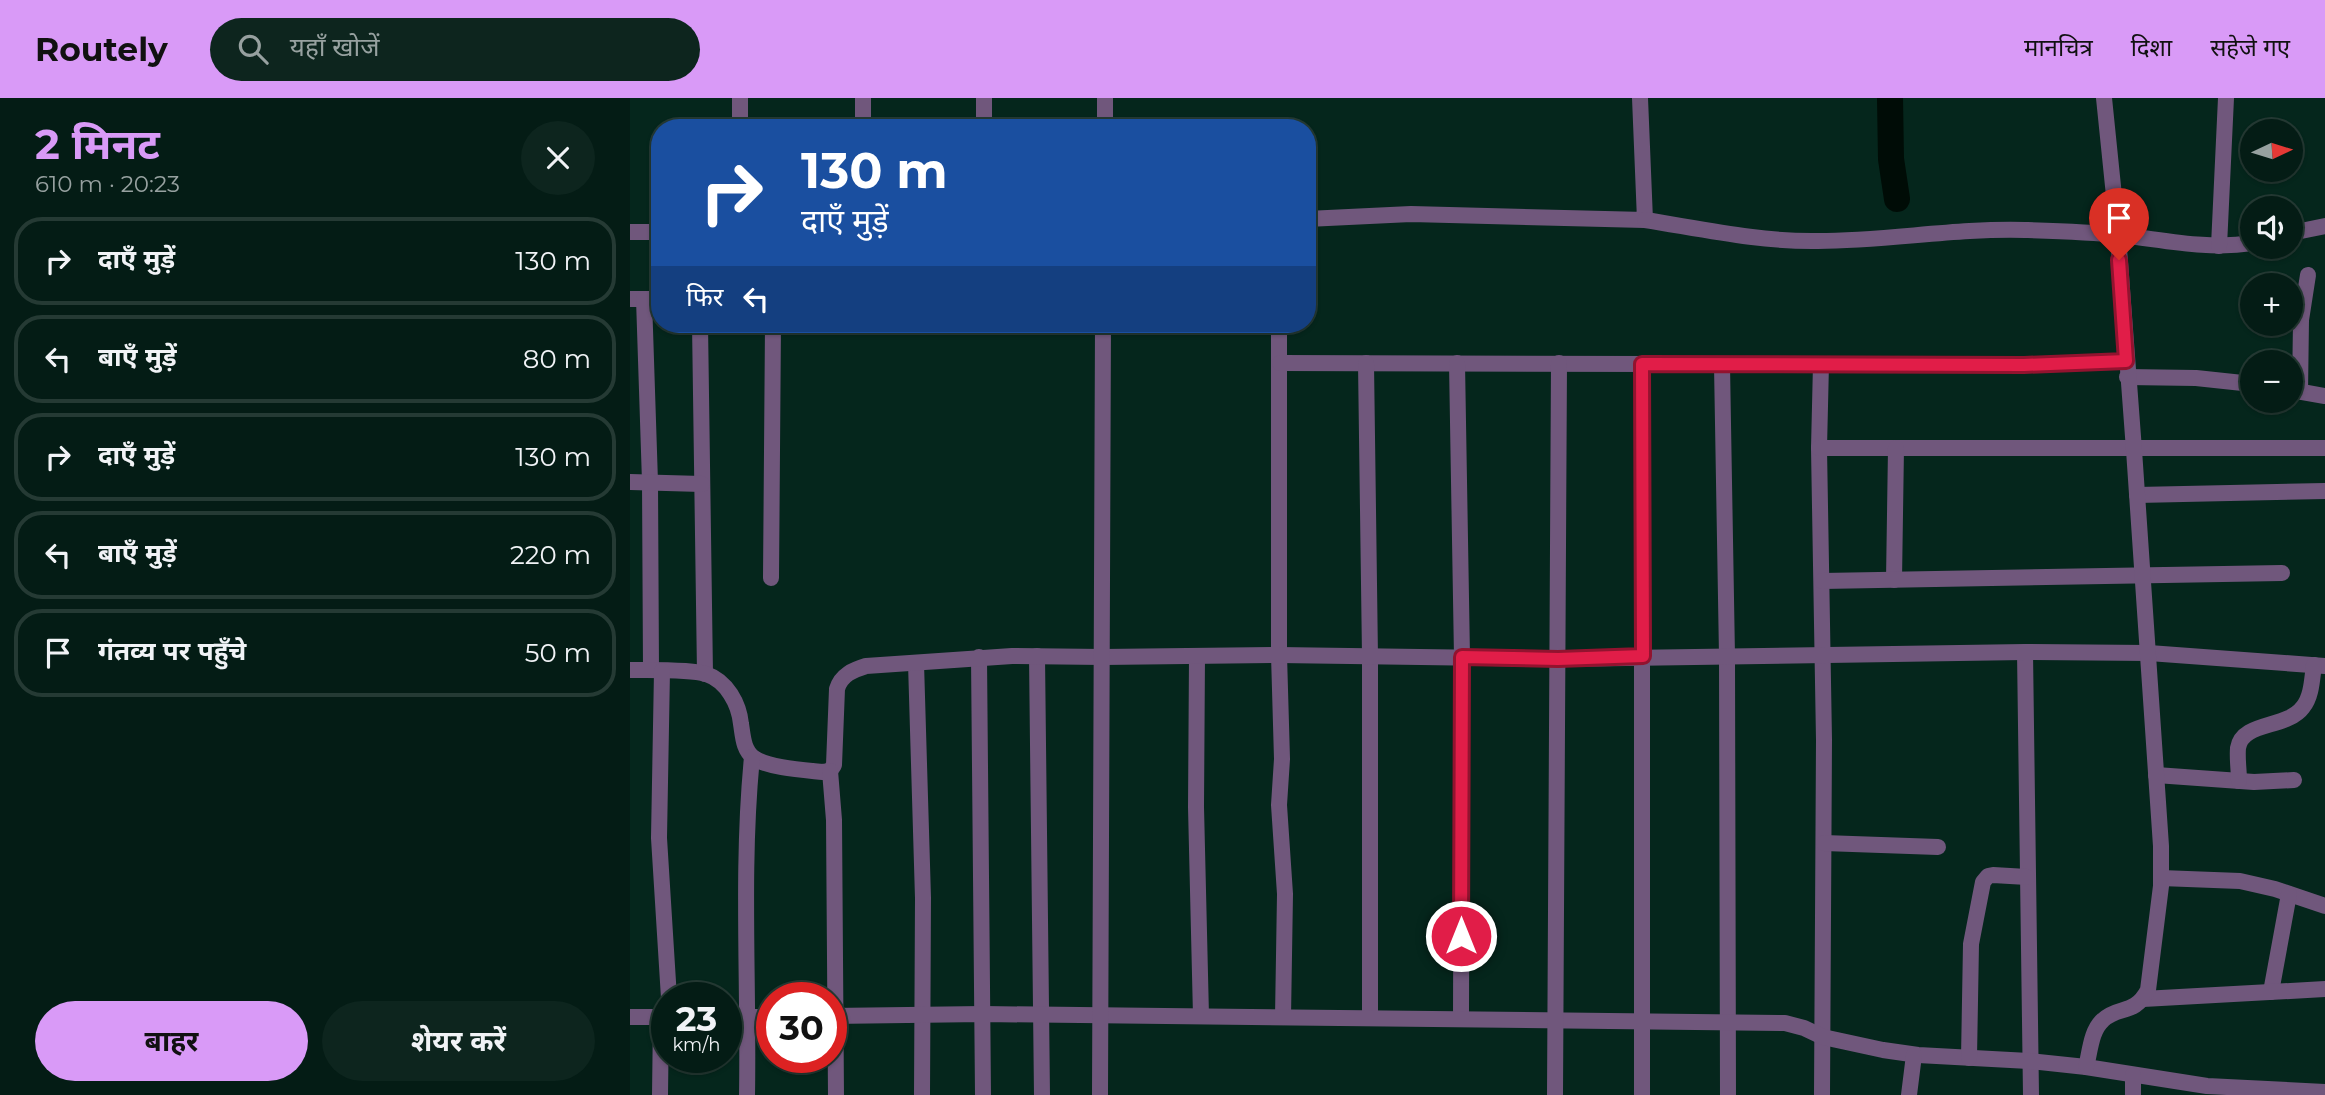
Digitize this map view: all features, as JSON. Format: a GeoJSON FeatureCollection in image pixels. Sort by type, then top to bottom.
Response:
{"type":"FeatureCollection","features":[{"type":"Feature","properties":{"kind":"street"},"geometry":{"type":"LineString","coordinates":[[740,98],[740,119]]}},
{"type":"Feature","properties":{"kind":"street"},"geometry":{"type":"LineString","coordinates":[[863,98],[863,119]]}},
{"type":"Feature","properties":{"kind":"street"},"geometry":{"type":"LineString","coordinates":[[984,98],[984,119]]}},
{"type":"Feature","properties":{"kind":"street"},"geometry":{"type":"LineString","coordinates":[[1105,98],[1105,119]]}},
{"type":"Feature","properties":{"kind":"street"},"geometry":{"type":"LineString","coordinates":[[1640,98],[1645,220]]}},
{"type":"Feature","properties":{"kind":"street"},"geometry":{"type":"LineString","coordinates":[[2086,1067],[2093,1037],[2104,1018],[2132,1007],[2143,999],[2148,989],[2161,878],[2149,653],[2118,235],[2104,98]]}},
{"type":"Feature","properties":{"kind":"street"},"geometry":{"type":"LineString","coordinates":[[2219,246],[2226,98]]}},
{"type":"Feature","properties":{"kind":"street"},"geometry":{"type":"LineString","coordinates":[[1316,219],[1411,214],[1645,220],[1788,241],[1839,241],[1916,234],[2025,230],[2118,235],[2196,245],[2240,244]]}},
{"type":"Feature","properties":{"kind":"street"},"geometry":{"type":"LineString","coordinates":[[2303,231],[2325,226]]}},
{"type":"Feature","properties":{"kind":"street"},"geometry":{"type":"LineString","coordinates":[[630,232],[651,232]]}},
{"type":"Feature","properties":{"kind":"street"},"geometry":{"type":"LineString","coordinates":[[2298,350],[2308,275]]}},
{"type":"Feature","properties":{"kind":"street"},"geometry":{"type":"LineString","coordinates":[[645,299],[659,838],[668,982]]}},
{"type":"Feature","properties":{"kind":"street"},"geometry":{"type":"LineString","coordinates":[[700,333],[705,674]]}},
{"type":"Feature","properties":{"kind":"street"},"geometry":{"type":"LineString","coordinates":[[771,578],[773,333]]}},
{"type":"Feature","properties":{"kind":"street"},"geometry":{"type":"LineString","coordinates":[[1100,1095],[1103,333]]}},
{"type":"Feature","properties":{"kind":"street"},"geometry":{"type":"LineString","coordinates":[[1279,333],[1279,655],[1282,759],[1279,819],[1285,894],[1283,1017]]}},
{"type":"Feature","properties":{"kind":"street"},"geometry":{"type":"LineString","coordinates":[[1280,363],[2024,365],[2127,369],[2240,383]]}},
{"type":"Feature","properties":{"kind":"street"},"geometry":{"type":"LineString","coordinates":[[1366,363],[1370,657],[1370,1018]]}},
{"type":"Feature","properties":{"kind":"street"},"geometry":{"type":"LineString","coordinates":[[1457,363],[1462,657],[1461,1019]]}},
{"type":"Feature","properties":{"kind":"street"},"geometry":{"type":"LineString","coordinates":[[1555,1095],[1559,363]]}},
{"type":"Feature","properties":{"kind":"street"},"geometry":{"type":"LineString","coordinates":[[1821,363],[1819,448],[1824,656],[1822,1095]]}},
{"type":"Feature","properties":{"kind":"street"},"geometry":{"type":"LineString","coordinates":[[1642,364],[1642,1095]]}},
{"type":"Feature","properties":{"kind":"street"},"geometry":{"type":"LineString","coordinates":[[1722,365],[1727,656],[1728,1095]]}},
{"type":"Feature","properties":{"kind":"street"},"geometry":{"type":"LineString","coordinates":[[2303,392],[2325,396]]}},
{"type":"Feature","properties":{"kind":"street"},"geometry":{"type":"LineString","coordinates":[[1819,448],[2325,449]]}},
{"type":"Feature","properties":{"kind":"street"},"geometry":{"type":"LineString","coordinates":[[1894,580],[1896,448]]}},
{"type":"Feature","properties":{"kind":"street"},"geometry":{"type":"LineString","coordinates":[[630,482],[702,484]]}},
{"type":"Feature","properties":{"kind":"street"},"geometry":{"type":"LineString","coordinates":[[2137,495],[2325,491]]}},
{"type":"Feature","properties":{"kind":"street"},"geometry":{"type":"LineString","coordinates":[[1822,582],[2281,573]]}},
{"type":"Feature","properties":{"kind":"street"},"geometry":{"type":"LineString","coordinates":[[2025,652],[2031,1095]]}},
{"type":"Feature","properties":{"kind":"street"},"geometry":{"type":"LineString","coordinates":[[833,982],[834,820],[830,771],[835,756],[837,689],[843,677],[866,666],[979,657],[1037,656],[1279,655],[1558,659],[2025,652],[2149,653],[2320,665],[2302,708],[2284,722],[2243,735],[2238,749],[2239,781]]}},
{"type":"Feature","properties":{"kind":"street"},"geometry":{"type":"LineString","coordinates":[[1037,656],[1042,1095]]}},
{"type":"Feature","properties":{"kind":"street"},"geometry":{"type":"LineString","coordinates":[[1197,656],[1196,807],[1201,1016]]}},
{"type":"Feature","properties":{"kind":"street"},"geometry":{"type":"LineString","coordinates":[[979,657],[983,1095]]}},
{"type":"Feature","properties":{"kind":"street"},"geometry":{"type":"LineString","coordinates":[[916,663],[923,884],[922,1095]]}},
{"type":"Feature","properties":{"kind":"street"},"geometry":{"type":"LineString","coordinates":[[630,670],[705,674],[717,680],[735,701],[740,712],[745,745],[752,757],[744,872],[747,1095]]}},
{"type":"Feature","properties":{"kind":"street"},"geometry":{"type":"LineString","coordinates":[[752,757],[768,764],[830,771]]}},
{"type":"Feature","properties":{"kind":"street"},"geometry":{"type":"LineString","coordinates":[[2156,775],[2239,781],[2294,780]]}},
{"type":"Feature","properties":{"kind":"street"},"geometry":{"type":"LineString","coordinates":[[1824,843],[1938,847]]}},
{"type":"Feature","properties":{"kind":"street"},"geometry":{"type":"LineString","coordinates":[[1969,1059],[1971,944],[1983,882],[1993,875],[2027,877]]}},
{"type":"Feature","properties":{"kind":"street"},"geometry":{"type":"LineString","coordinates":[[2161,878],[2240,881],[2325,906]]}},
{"type":"Feature","properties":{"kind":"street"},"geometry":{"type":"LineString","coordinates":[[2271,992],[2289,894]]}},
{"type":"Feature","properties":{"kind":"street"},"geometry":{"type":"LineString","coordinates":[[2143,999],[2325,989]]}},
{"type":"Feature","properties":{"kind":"street"},"geometry":{"type":"LineString","coordinates":[[847,1016],[1042,1014],[1786,1023],[1823,1037],[1920,1055],[2086,1067],[2207,1090],[2325,1092]]}},
{"type":"Feature","properties":{"kind":"street"},"geometry":{"type":"LineString","coordinates":[[630,1017],[651,1017]]}},
{"type":"Feature","properties":{"kind":"street"},"geometry":{"type":"LineString","coordinates":[[742,1017],[756,1017]]}},
{"type":"Feature","properties":{"kind":"street"},"geometry":{"type":"LineString","coordinates":[[1909,1095],[1920,1055]]}},
{"type":"Feature","properties":{"kind":"street"},"geometry":{"type":"LineString","coordinates":[[660,1095],[661,1073]]}},
{"type":"Feature","properties":{"kind":"street"},"geometry":{"type":"LineString","coordinates":[[835,1073],[836,1095]]}},
{"type":"Feature","properties":{"kind":"street"},"geometry":{"type":"LineString","coordinates":[[2133,1074],[2133,1095]]}},
{"type":"Feature","properties":{"kind":"waterway"},"geometry":{"type":"LineString","coordinates":[[1890,98],[1891,159],[1897,199]]}},
{"type":"Feature","properties":{"kind":"route"},"geometry":{"type":"LineString","coordinates":[[1461,936],[1462,657],[1558,659],[1643,656],[1642,364],[2024,365],[2126,361],[2119,260]]}}]}
